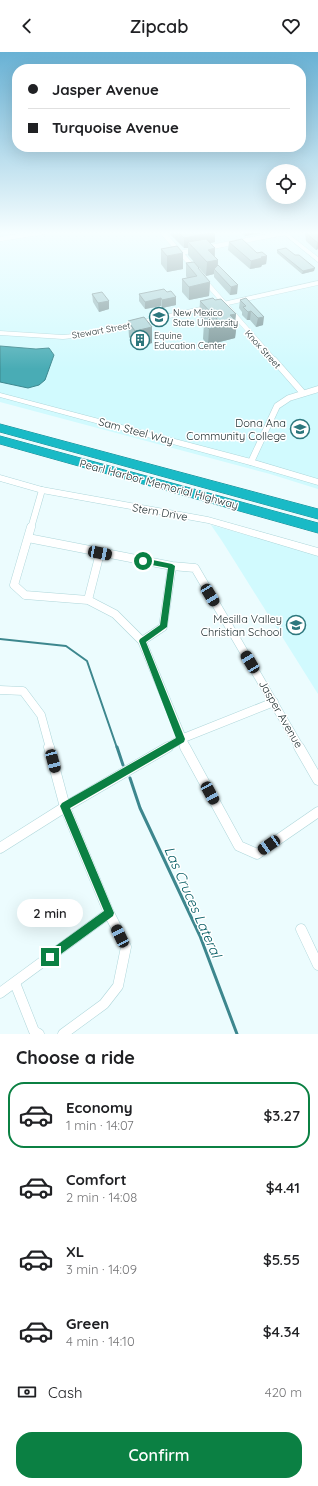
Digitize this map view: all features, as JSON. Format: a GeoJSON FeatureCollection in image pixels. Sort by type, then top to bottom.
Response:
{"type":"FeatureCollection","features":[{"type":"Feature","properties":{"kind":"highway","name":"Pearl Harbor Memorial Highway"},"geometry":{"type":"LineString","coordinates":[[0,428],[318,514]]}},
{"type":"Feature","properties":{"kind":"highway","name":"Pearl Harbor Memorial Highway"},"geometry":{"type":"LineString","coordinates":[[0,441],[318,528]]}},
{"type":"Feature","properties":{"kind":"street","name":"Knox Street"},"geometry":{"type":"LineString","coordinates":[[201,278],[303,393]]}},
{"type":"Feature","properties":{"kind":"street","name":"Stewart Street"},"geometry":{"type":"LineString","coordinates":[[0,333],[63,337],[84,335],[318,283]]}},
{"type":"Feature","properties":{"kind":"street"},"geometry":{"type":"LineString","coordinates":[[251,462],[277,406],[285,399],[318,389]]}},
{"type":"Feature","properties":{"kind":"street","name":"Sam Steel Way"},"geometry":{"type":"LineString","coordinates":[[0,395],[251,462],[318,482]]}},
{"type":"Feature","properties":{"kind":"street","name":"Stern Drive"},"geometry":{"type":"LineString","coordinates":[[0,478],[42,490],[208,520],[318,552]]}},
{"type":"Feature","properties":{"kind":"street"},"geometry":{"type":"LineString","coordinates":[[42,490],[14,585],[25,595],[88,600],[115,614],[142,641],[181,739],[239,846],[257,854],[318,812]]}},
{"type":"Feature","properties":{"kind":"street","name":"Jasper Avenue"},"geometry":{"type":"LineString","coordinates":[[28,538],[100,553],[172,566],[194,568],[274,702],[318,780]]}},
{"type":"Feature","properties":{"kind":"street"},"geometry":{"type":"LineString","coordinates":[[88,600],[100,553]]}},
{"type":"Feature","properties":{"kind":"street"},"geometry":{"type":"LineString","coordinates":[[142,641],[163,627],[172,566]]}},
{"type":"Feature","properties":{"kind":"street"},"geometry":{"type":"LineString","coordinates":[[0,690],[23,691],[40,715],[65,806],[109,913],[126,947],[118,986],[104,1004],[63,1034]]}},
{"type":"Feature","properties":{"kind":"street"},"geometry":{"type":"LineString","coordinates":[[0,848],[65,806],[181,739],[274,702]]}},
{"type":"Feature","properties":{"kind":"street"},"geometry":{"type":"LineString","coordinates":[[0,993],[109,913]]}},
{"type":"Feature","properties":{"kind":"street"},"geometry":{"type":"LineString","coordinates":[[301,929],[318,965]]}},
{"type":"Feature","properties":{"kind":"street"},"geometry":{"type":"LineString","coordinates":[[15,983],[34,1031],[39,1034]]}},
{"type":"Feature","properties":{"kind":"shaded area","name":"New Mexico State University"},"geometry":{"type":"Polygon","coordinates":[[[0,278],[318,278],[318,489],[270,474],[0,402],[0,278]]]}},
{"type":"Feature","properties":{"kind":"shaded area","name":"Mesilla Valley Christian School"},"geometry":{"type":"Polygon","coordinates":[[[211,525],[318,555],[318,694],[222,541],[211,525]]]}},
{"type":"Feature","properties":{"kind":"water"},"geometry":{"type":"Polygon","coordinates":[[[0,346],[36,349],[49,348],[54,355],[45,380],[39,385],[28,388],[0,382],[0,346]]]}},
{"type":"Feature","properties":{"kind":"building"},"geometry":{"type":"Polygon","coordinates":[[[206,278],[210,282],[189,287],[182,279],[206,278]]]}},
{"type":"Feature","properties":{"kind":"building"},"geometry":{"type":"Polygon","coordinates":[[[222,278],[231,278],[238,285],[231,287],[222,278]]]}},
{"type":"Feature","properties":{"kind":"building"},"geometry":{"type":"Polygon","coordinates":[[[164,289],[167,292],[171,291],[176,297],[162,300],[161,298],[145,302],[139,294],[164,289]]]}},
{"type":"Feature","properties":{"kind":"building"},"geometry":{"type":"Polygon","coordinates":[[[102,292],[109,301],[98,303],[92,294],[102,292]]]}},
{"type":"Feature","properties":{"kind":"building"},"geometry":{"type":"Polygon","coordinates":[[[213,298],[215,300],[221,299],[236,314],[230,315],[237,322],[209,329],[204,323],[218,320],[200,301],[213,298]]]}},
{"type":"Feature","properties":{"kind":"building"},"geometry":{"type":"Polygon","coordinates":[[[246,298],[264,317],[258,318],[251,311],[248,312],[243,307],[246,306],[240,300],[246,298]]]}},
{"type":"Feature","properties":{"kind":"building"},"geometry":{"type":"Polygon","coordinates":[[[144,317],[152,327],[135,331],[128,321],[144,317]]]}},
{"type":"Feature","properties":{"kind":"waterway","name":"Las Cruces Lateral"},"geometry":{"type":"LineString","coordinates":[[0,639],[66,646],[87,661],[117,748]]}},
{"type":"Feature","properties":{"kind":"waterway","name":"Las Cruces Lateral"},"geometry":{"type":"LineString","coordinates":[[117,747],[123,765]]}},
{"type":"Feature","properties":{"kind":"waterway","name":"Las Cruces Lateral"},"geometry":{"type":"LineString","coordinates":[[130,778],[140,808],[200,936],[237,1034]]}},
{"type":"Feature","properties":{"kind":"place","name":"New Mexico State University"},"geometry":{"type":"Point","coordinates":[159,317]}},
{"type":"Feature","properties":{"kind":"place","name":"Equine Education Center"},"geometry":{"type":"Point","coordinates":[140,340]}},
{"type":"Feature","properties":{"kind":"place","name":"Dona Ana Community College"},"geometry":{"type":"Point","coordinates":[300,429]}},
{"type":"Feature","properties":{"kind":"place","name":"Mesilla Valley Christian School"},"geometry":{"type":"Point","coordinates":[296,625]}},
{"type":"Feature","properties":{"kind":"route"},"geometry":{"type":"LineString","coordinates":[[50,957],[109,913],[65,806],[181,739],[142,641],[163,627],[172,566],[143,561]]}}]}
